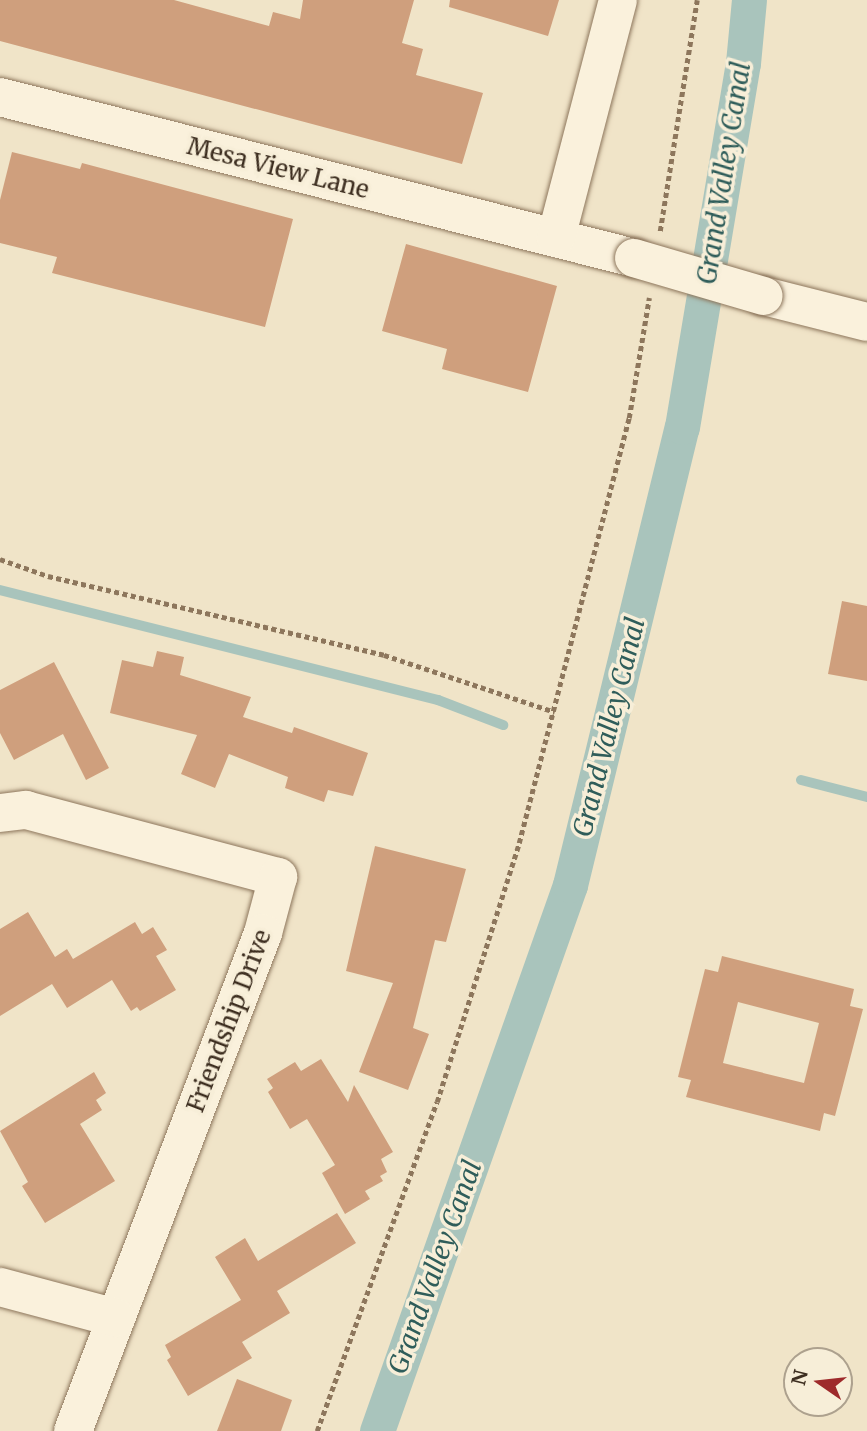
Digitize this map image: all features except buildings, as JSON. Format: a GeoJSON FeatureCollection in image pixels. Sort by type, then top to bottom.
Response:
{"type":"FeatureCollection","features":[{"type":"Feature","properties":{"kind":"street"},"geometry":{"type":"LineString","coordinates":[[556,238],[618,0]]}},
{"type":"Feature","properties":{"kind":"street","name":"Mesa View Lane"},"geometry":{"type":"LineString","coordinates":[[0,97],[556,238],[867,322]]}},
{"type":"Feature","properties":{"kind":"street","name":"Friendship Drive"},"geometry":{"type":"LineString","coordinates":[[0,813],[26,810],[278,877],[263,933],[73,1431]]}},
{"type":"Feature","properties":{"kind":"street"},"geometry":{"type":"LineString","coordinates":[[0,1287],[116,1318]]}},
{"type":"Feature","properties":{"kind":"path"},"geometry":{"type":"LineString","coordinates":[[317,1431],[469,1009],[555,712],[629,418],[648,262],[696,0]]}},
{"type":"Feature","properties":{"kind":"path"},"geometry":{"type":"LineString","coordinates":[[0,559],[48,576],[384,655],[555,712]]}},
{"type":"Feature","properties":{"kind":"waterway","name":"Grand Valley Canal"},"geometry":{"type":"LineString","coordinates":[[377,1431],[570,885],[682,427],[743,63],[749,0]]}},
{"type":"Feature","properties":{"kind":"waterway"},"geometry":{"type":"LineString","coordinates":[[0,590],[438,700],[503,725]]}},
{"type":"Feature","properties":{"kind":"waterway"},"geometry":{"type":"LineString","coordinates":[[801,780],[867,797]]}}]}
